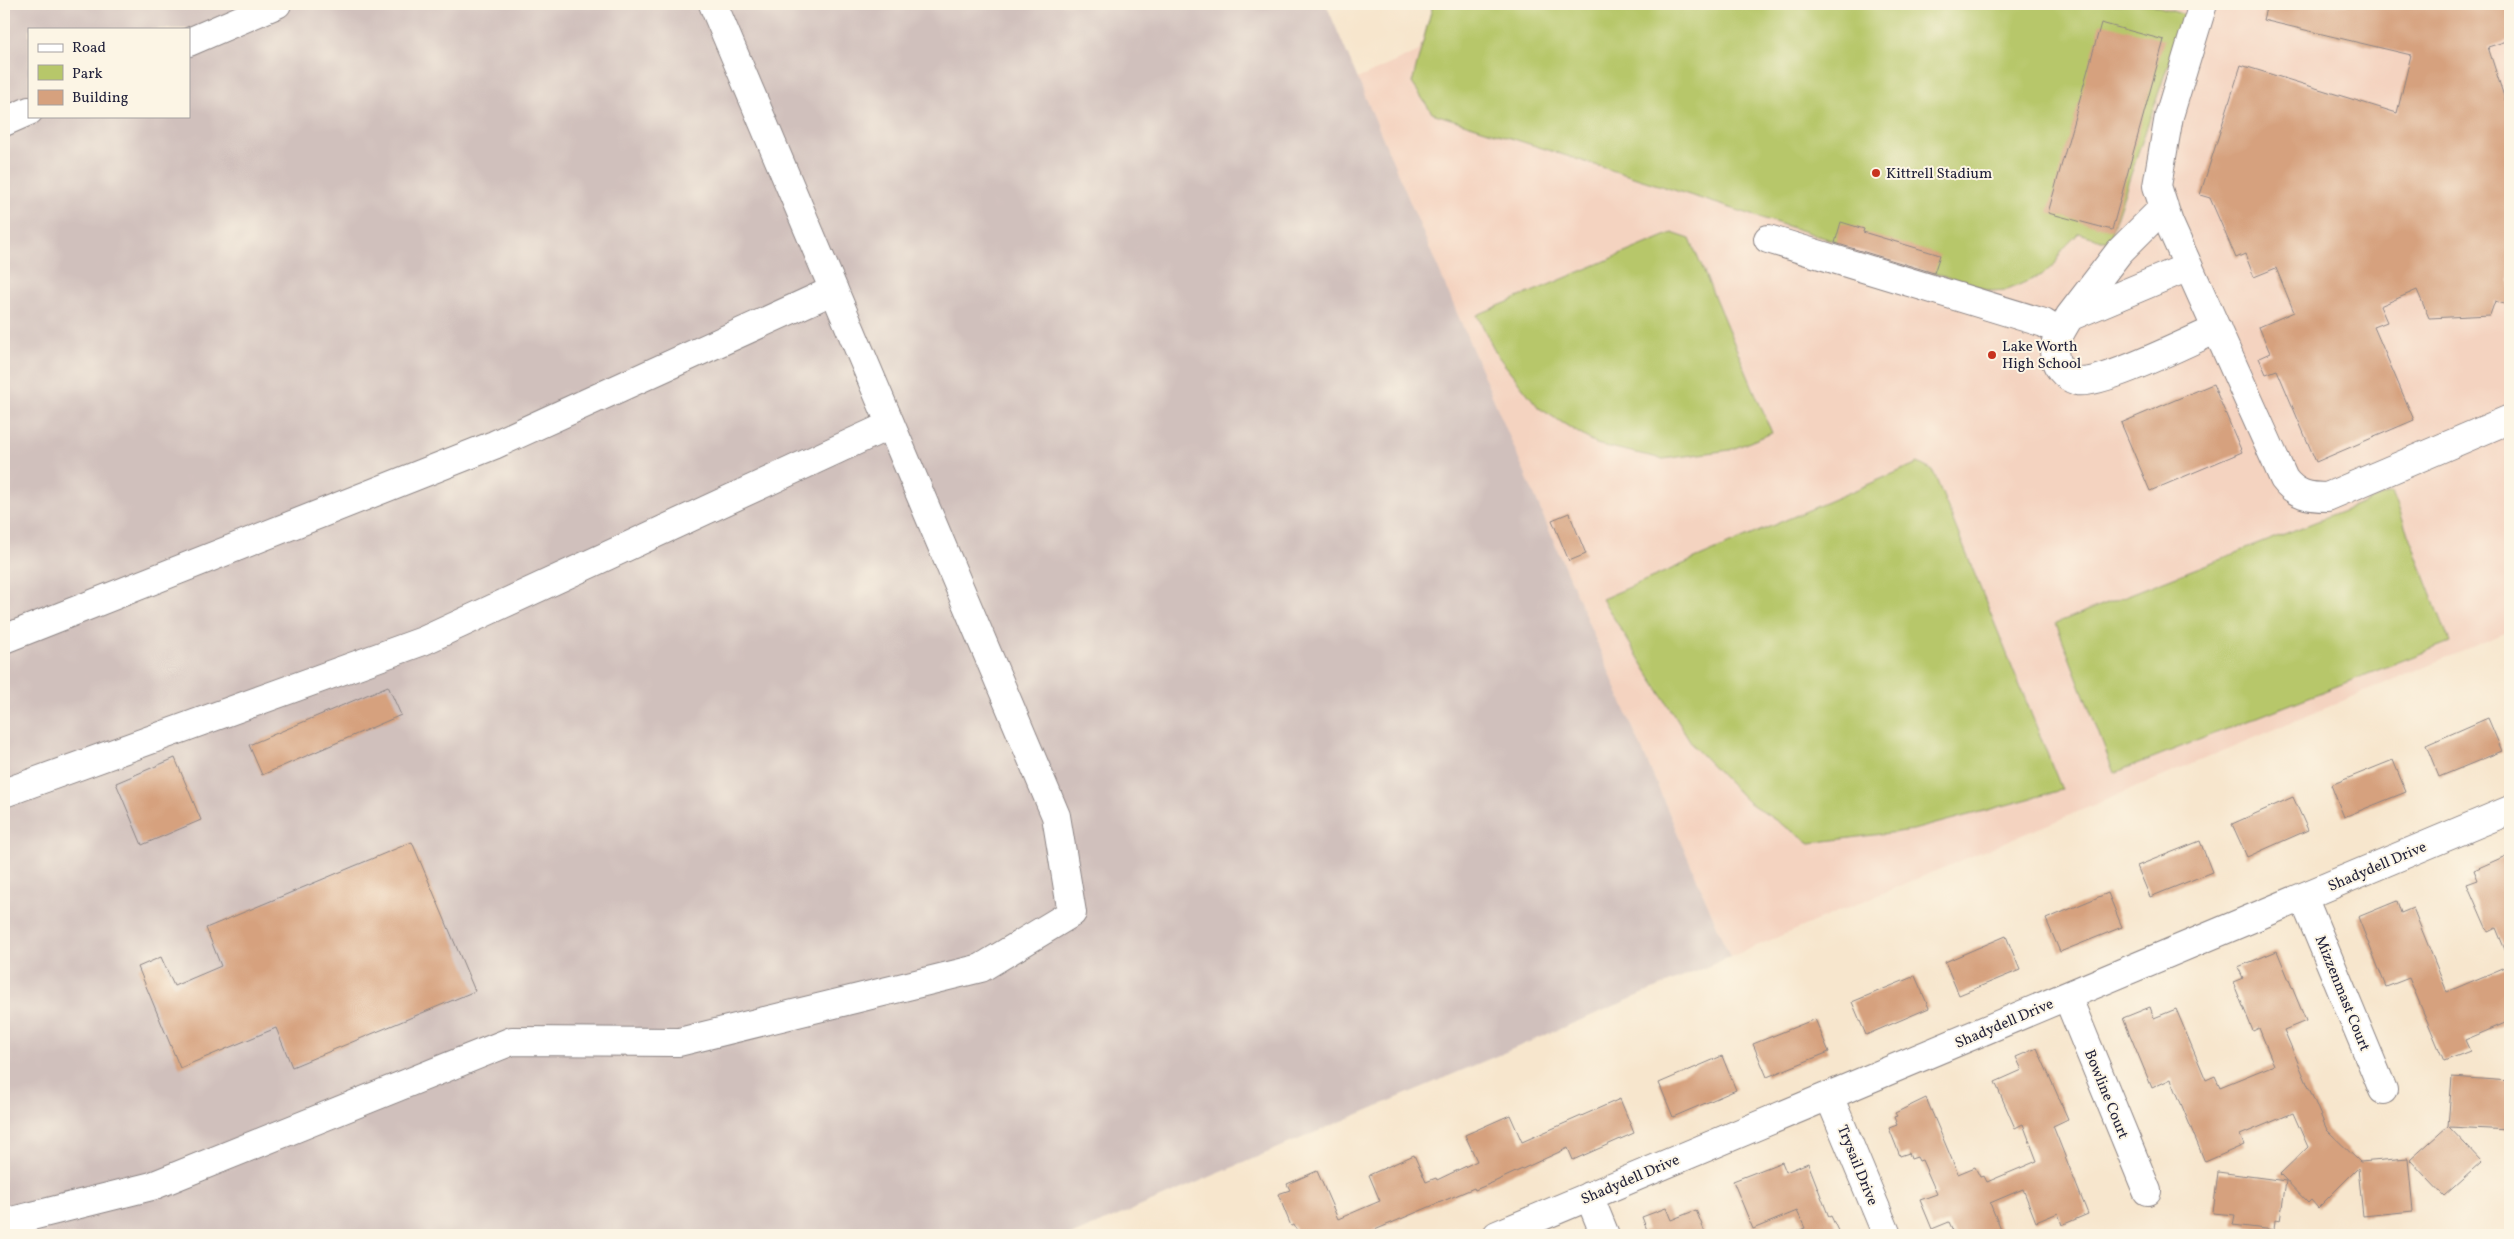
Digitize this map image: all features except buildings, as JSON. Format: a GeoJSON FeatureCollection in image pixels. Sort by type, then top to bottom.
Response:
{"type":"FeatureCollection","features":[{"type":"Feature","properties":{"kind":"street"},"geometry":{"type":"LineString","coordinates":[[190,42],[277,4]]}},
{"type":"Feature","properties":{"kind":"street"},"geometry":{"type":"LineString","coordinates":[[4,1223],[152,1186],[512,1041],[679,1042],[981,968],[1072,913],[1056,816],[713,4]]}},
{"type":"Feature","properties":{"kind":"street"},"geometry":{"type":"LineString","coordinates":[[2203,4],[2169,116],[2157,186],[2188,267],[2284,480],[2292,490],[2310,497],[2327,497],[2510,419]]}},
{"type":"Feature","properties":{"kind":"street"},"geometry":{"type":"LineString","coordinates":[[4,122],[28,111]]}},
{"type":"Feature","properties":{"kind":"street"},"geometry":{"type":"LineString","coordinates":[[2164,207],[2119,252],[2065,325],[2054,345],[2056,364],[2065,375],[2078,381],[2099,379],[2217,330]]}},
{"type":"Feature","properties":{"kind":"street"},"geometry":{"type":"LineString","coordinates":[[1768,239],[2044,323],[2065,325],[2188,267]]}},
{"type":"Feature","properties":{"kind":"street"},"geometry":{"type":"LineString","coordinates":[[4,639],[494,444],[834,290]]}},
{"type":"Feature","properties":{"kind":"street"},"geometry":{"type":"LineString","coordinates":[[4,793],[423,641],[890,424]]}},
{"type":"Feature","properties":{"kind":"street","name":"Shadydell Drive"},"geometry":{"type":"LineString","coordinates":[[1497,1235],[2510,810]]}},
{"type":"Feature","properties":{"kind":"street","name":"Mizzenmast Court"},"geometry":{"type":"LineString","coordinates":[[2303,897],[2383,1090]]}},
{"type":"Feature","properties":{"kind":"street","name":"Bowline Court"},"geometry":{"type":"LineString","coordinates":[[2067,996],[2147,1191]]}},
{"type":"Feature","properties":{"kind":"street","name":"Trysail Drive"},"geometry":{"type":"LineString","coordinates":[[1830,1096],[1887,1235]]}},
{"type":"Feature","properties":{"kind":"street"},"geometry":{"type":"LineString","coordinates":[[1589,1196],[1605,1235]]}},
{"type":"Feature","properties":{"kind":"shaded area"},"geometry":{"type":"Polygon","coordinates":[[[4,4],[1326,4],[1730,957],[1073,1235],[4,1235],[4,4]]]}},
{"type":"Feature","properties":{"kind":"shaded area","name":"Lake Worth High School"},"geometry":{"type":"Polygon","coordinates":[[[1433,4],[2510,4],[2510,631],[1730,957],[1357,79],[1419,51],[1433,4]]]}},
{"type":"Feature","properties":{"kind":"green space","name":"Kittrell Stadium"},"geometry":{"type":"Polygon","coordinates":[[[1433,4],[2151,4],[2185,15],[2108,242],[2079,233],[2063,249],[2055,264],[2042,275],[2007,290],[1991,291],[1432,113],[1412,83],[1433,4]]]}},
{"type":"Feature","properties":{"kind":"green space"},"geometry":{"type":"Polygon","coordinates":[[[1672,233],[1690,239],[1772,433],[1730,450],[1663,459],[1596,444],[1539,408],[1497,355],[1477,315],[1672,233]]]}},
{"type":"Feature","properties":{"kind":"green space"},"geometry":{"type":"Polygon","coordinates":[[[1918,463],[1933,471],[2062,790],[1913,830],[1810,843],[1748,802],[1694,747],[1602,599],[1918,463]]]}},
{"type":"Feature","properties":{"kind":"green space"},"geometry":{"type":"Polygon","coordinates":[[[2392,492],[2450,642],[2114,773],[2056,623],[2392,492]]]}},
{"type":"Feature","properties":{"kind":"place","name":"Kittrell Stadium"},"geometry":{"type":"Point","coordinates":[1876,173]}},
{"type":"Feature","properties":{"kind":"place","name":"Lake Worth High School"},"geometry":{"type":"Point","coordinates":[1992,355]}}]}
